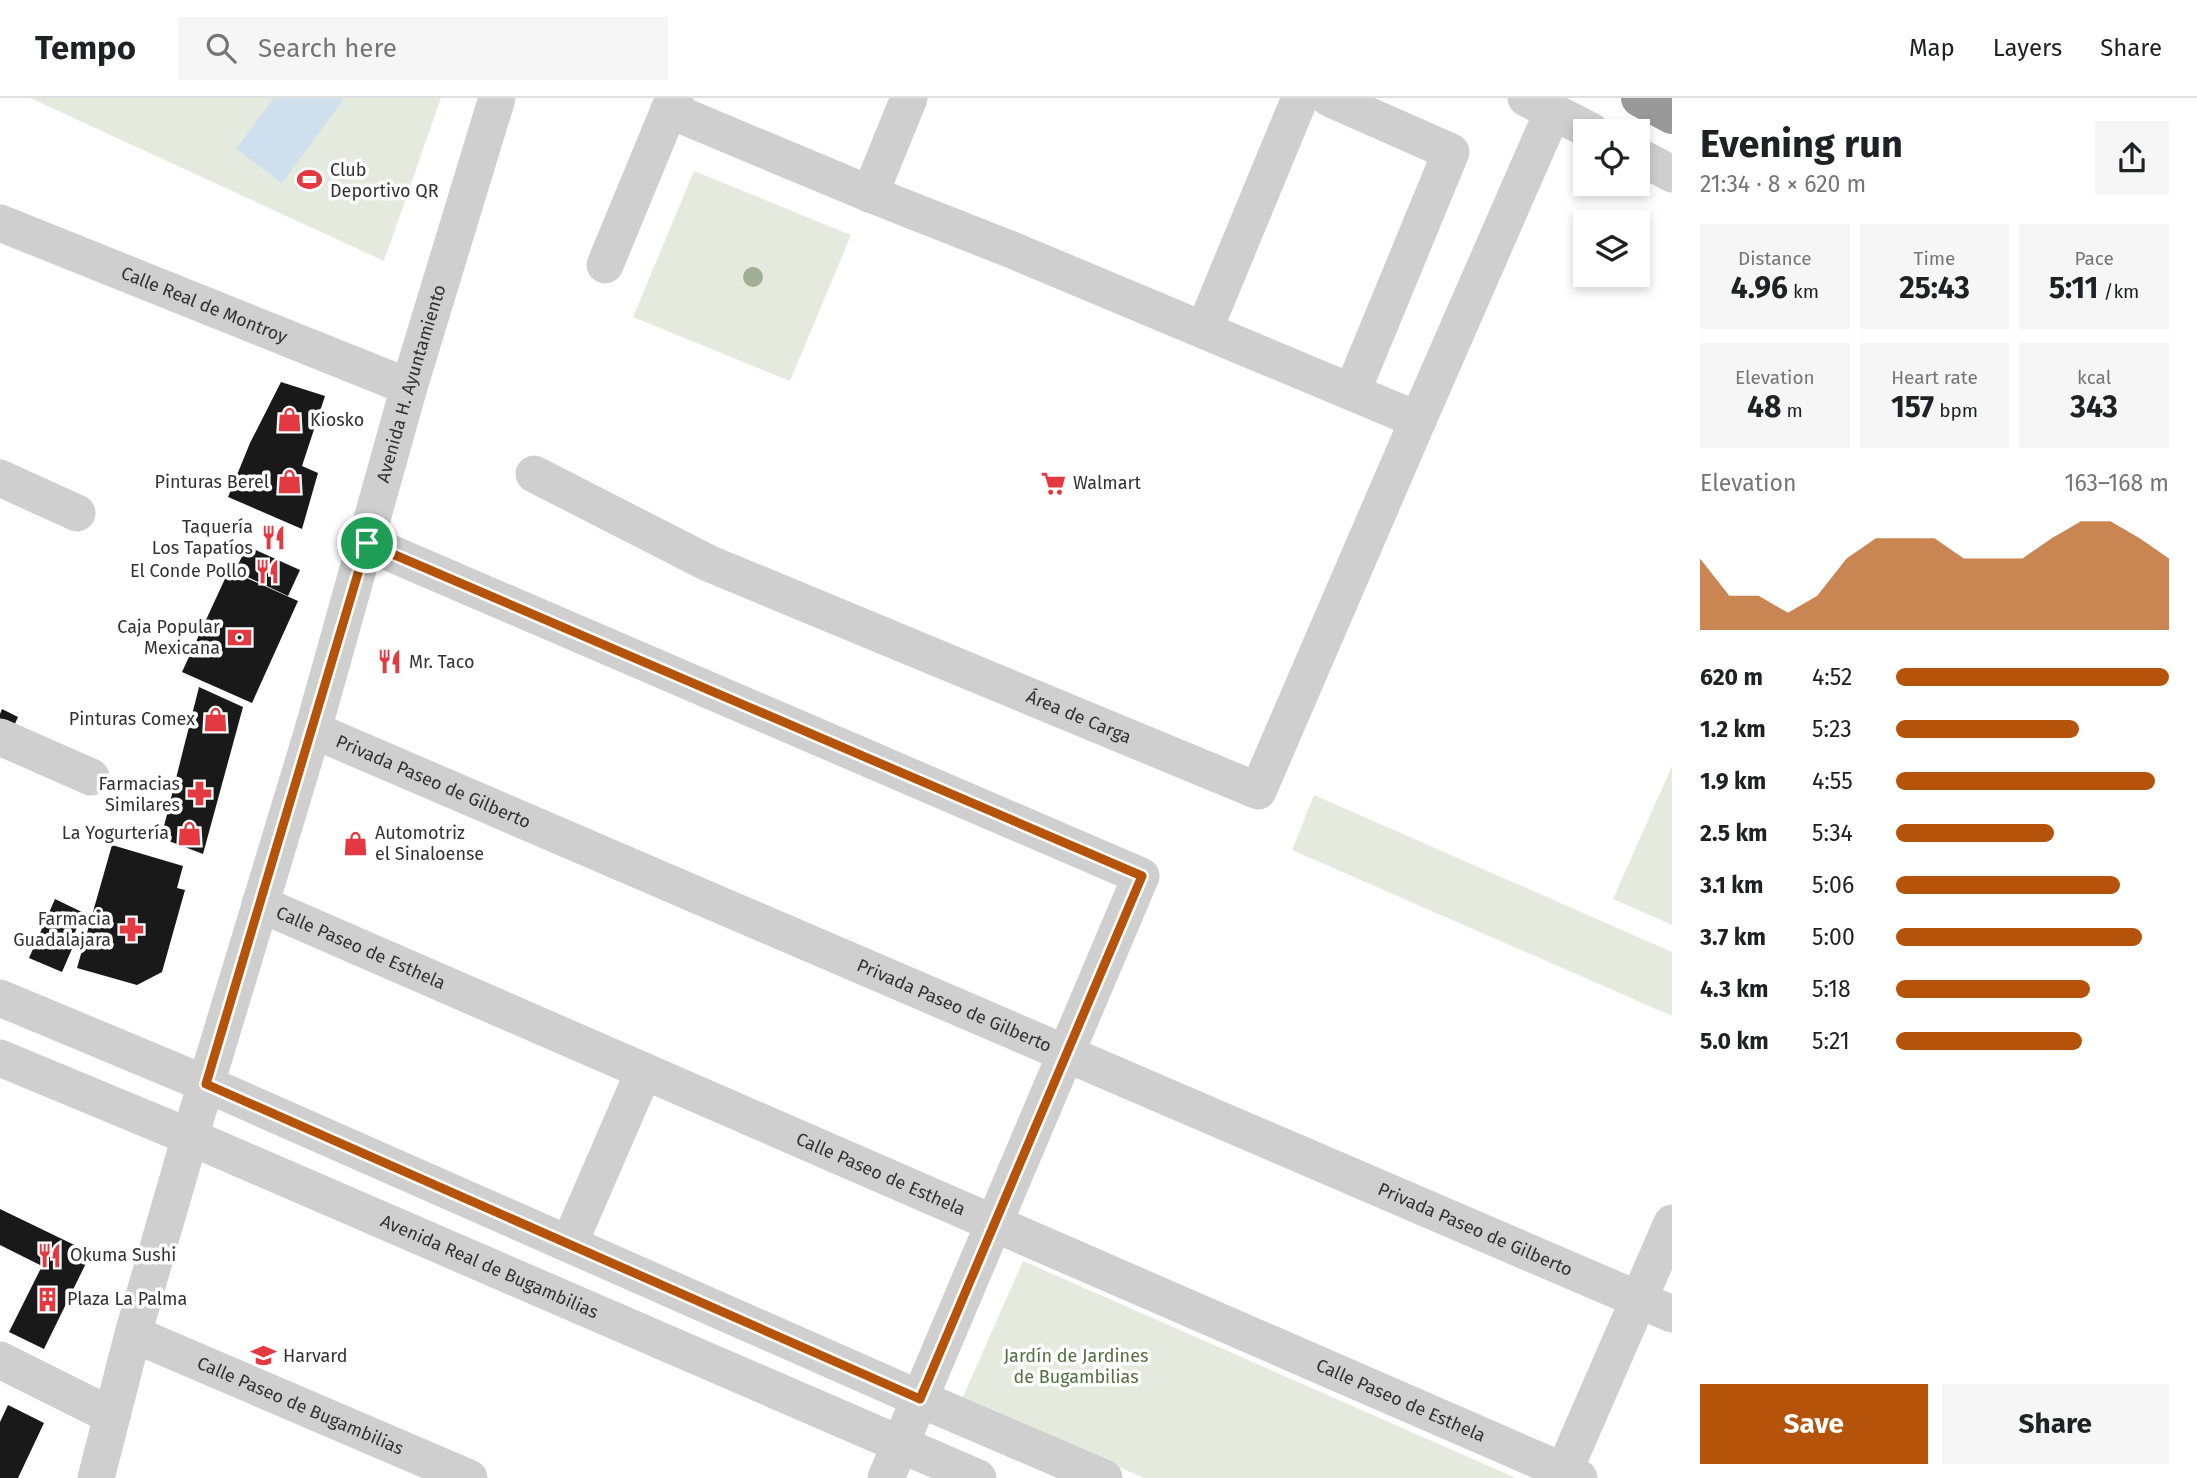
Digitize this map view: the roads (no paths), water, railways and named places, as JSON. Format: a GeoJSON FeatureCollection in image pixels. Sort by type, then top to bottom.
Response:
{"type":"FeatureCollection","features":[{"type":"Feature","properties":{"kind":"highway"},"geometry":{"type":"LineString","coordinates":[[1640,98],[1672,115]]}},
{"type":"Feature","properties":{"kind":"street","name":"Avenida H. Ayuntamiento"},"geometry":{"type":"LineString","coordinates":[[96,1478],[133,1334],[497,98]]}},
{"type":"Feature","properties":{"kind":"street"},"geometry":{"type":"LineString","coordinates":[[870,194],[909,98]]}},
{"type":"Feature","properties":{"kind":"street"},"geometry":{"type":"LineString","coordinates":[[1204,330],[1300,98]]}},
{"type":"Feature","properties":{"kind":"street"},"geometry":{"type":"LineString","coordinates":[[1329,98],[1451,152],[1352,392]]}},
{"type":"Feature","properties":{"kind":"street"},"geometry":{"type":"LineString","coordinates":[[605,265],[672,104],[870,194],[961,229],[1418,421],[1539,105],[1573,122]]}},
{"type":"Feature","properties":{"kind":"street"},"geometry":{"type":"LineString","coordinates":[[1650,162],[1672,174]]}},
{"type":"Feature","properties":{"kind":"street","name":"Calle Real de Montroy"},"geometry":{"type":"LineString","coordinates":[[0,223],[410,387]]}},
{"type":"Feature","properties":{"kind":"street","name":"Área de Carga"},"geometry":{"type":"LineString","coordinates":[[534,474],[708,562],[1258,791],[1418,421]]}},
{"type":"Feature","properties":{"kind":"street"},"geometry":{"type":"LineString","coordinates":[[0,478],[77,513]]}},
{"type":"Feature","properties":{"kind":"street"},"geometry":{"type":"LineString","coordinates":[[367,543],[1142,876],[886,1478]]}},
{"type":"Feature","properties":{"kind":"street","name":"Privada Paseo de Gilberto"},"geometry":{"type":"LineString","coordinates":[[313,730],[1672,1314]]}},
{"type":"Feature","properties":{"kind":"street"},"geometry":{"type":"LineString","coordinates":[[0,737],[91,777]]}},
{"type":"Feature","properties":{"kind":"street","name":"Calle Paseo de Esthela"},"geometry":{"type":"LineString","coordinates":[[260,904],[1568,1476]]}},
{"type":"Feature","properties":{"kind":"street"},"geometry":{"type":"LineString","coordinates":[[0,999],[206,1084],[1104,1478]]}},
{"type":"Feature","properties":{"kind":"street","name":"Avenida Real de Bugambilias"},"geometry":{"type":"LineString","coordinates":[[0,1058],[978,1478]]}},
{"type":"Feature","properties":{"kind":"street"},"geometry":{"type":"LineString","coordinates":[[569,1244],[644,1071]]}},
{"type":"Feature","properties":{"kind":"street"},"geometry":{"type":"LineString","coordinates":[[1568,1476],[1672,1223]]}},
{"type":"Feature","properties":{"kind":"street","name":"Calle Paseo de Bugambilias"},"geometry":{"type":"LineString","coordinates":[[133,1334],[468,1478]]}},
{"type":"Feature","properties":{"kind":"street"},"geometry":{"type":"LineString","coordinates":[[0,1360],[112,1416]]}},
{"type":"Feature","properties":{"kind":"water"},"geometry":{"type":"Polygon","coordinates":[[[274,98],[343,100],[282,183],[236,149],[274,98]]]}},
{"type":"Feature","properties":{"kind":"place","name":"Club Deportivo QR"},"geometry":{"type":"Point","coordinates":[310,180]}},
{"type":"Feature","properties":{"kind":"place","name":"Kiosko"},"geometry":{"type":"Point","coordinates":[290,420]}},
{"type":"Feature","properties":{"kind":"place","name":"Pinturas Berel"},"geometry":{"type":"Point","coordinates":[289,482]}},
{"type":"Feature","properties":{"kind":"place","name":"Walmart"},"geometry":{"type":"Point","coordinates":[1053,483]}},
{"type":"Feature","properties":{"kind":"place","name":"Taquería Los Tapatíos"},"geometry":{"type":"Point","coordinates":[273,537]}},
{"type":"Feature","properties":{"kind":"place","name":"El Conde Pollo"},"geometry":{"type":"Point","coordinates":[267,571]}},
{"type":"Feature","properties":{"kind":"place","name":"Caja Popular Mexicana"},"geometry":{"type":"Point","coordinates":[240,637]}},
{"type":"Feature","properties":{"kind":"place","name":"Mr. Taco"},"geometry":{"type":"Point","coordinates":[389,662]}},
{"type":"Feature","properties":{"kind":"place","name":"Pinturas Comex"},"geometry":{"type":"Point","coordinates":[215,719]}},
{"type":"Feature","properties":{"kind":"place","name":"Farmacias Similares"},"geometry":{"type":"Point","coordinates":[200,794]}},
{"type":"Feature","properties":{"kind":"place","name":"La Yogurtería"},"geometry":{"type":"Point","coordinates":[189,833]}},
{"type":"Feature","properties":{"kind":"place","name":"Automotriz el Sinaloense"},"geometry":{"type":"Point","coordinates":[355,843]}},
{"type":"Feature","properties":{"kind":"place","name":"Farmacia Guadalajara"},"geometry":{"type":"Point","coordinates":[131,929]}},
{"type":"Feature","properties":{"kind":"place","name":"Okuma Sushi"},"geometry":{"type":"Point","coordinates":[50,1255]}},
{"type":"Feature","properties":{"kind":"place","name":"Plaza La Palma"},"geometry":{"type":"Point","coordinates":[47,1299]}},
{"type":"Feature","properties":{"kind":"place","name":"Harvard"},"geometry":{"type":"Point","coordinates":[263,1356]}},
{"type":"Feature","properties":{"kind":"park label","name":"Jardín de Jardines de Bugambilias"},"geometry":{"type":"Point","coordinates":[1076,1366]}}]}
